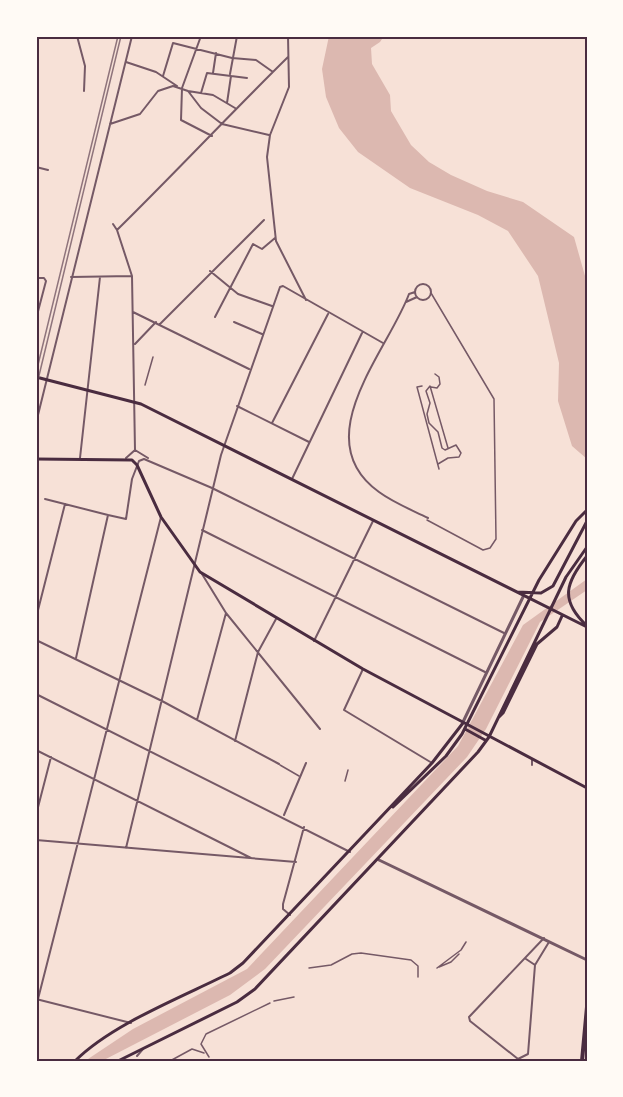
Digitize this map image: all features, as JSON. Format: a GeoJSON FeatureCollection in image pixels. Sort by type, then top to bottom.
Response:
{"type":"FeatureCollection","features":[{"type":"Feature","properties":{"kind":"main road"},"geometry":{"type":"LineString","coordinates":[[36,377],[134,401],[523,597],[587,626]]}},
{"type":"Feature","properties":{"kind":"main road"},"geometry":{"type":"LineString","coordinates":[[36,459],[126,458],[137,465],[160,517],[200,572],[276,619],[485,738],[532,759],[587,788]]}},
{"type":"Feature","properties":{"kind":"main road"},"geometry":{"type":"LineString","coordinates":[[386,812],[446,756],[462,734],[554,554],[587,510]]}},
{"type":"Feature","properties":{"kind":"main road"},"geometry":{"type":"LineString","coordinates":[[514,592],[541,593],[549,589],[557,580],[574,541],[587,521]]}},
{"type":"Feature","properties":{"kind":"main road"},"geometry":{"type":"LineString","coordinates":[[118,1061],[237,1002],[255,989],[379,860],[485,738],[500,713],[546,614],[566,577],[587,548]]}},
{"type":"Feature","properties":{"kind":"main road"},"geometry":{"type":"LineString","coordinates":[[587,556],[568,583],[571,607],[587,626]]}},
{"type":"Feature","properties":{"kind":"main road"},"geometry":{"type":"LineString","coordinates":[[497,718],[503,713],[537,644],[556,627],[560,615]]}},
{"type":"Feature","properties":{"kind":"main road"},"geometry":{"type":"LineString","coordinates":[[75,1061],[86,1049],[131,1023],[230,973],[243,963],[432,763],[462,725]]}},
{"type":"Feature","properties":{"kind":"main road"},"geometry":{"type":"LineString","coordinates":[[582,1061],[587,1007]]}},
{"type":"Feature","properties":{"kind":"street"},"geometry":{"type":"LineString","coordinates":[[77,36],[85,66],[84,91]]}},
{"type":"Feature","properties":{"kind":"street"},"geometry":{"type":"LineString","coordinates":[[36,423],[132,36]]}},
{"type":"Feature","properties":{"kind":"street"},"geometry":{"type":"LineString","coordinates":[[201,36],[182,88],[181,120],[212,136]]}},
{"type":"Feature","properties":{"kind":"street"},"geometry":{"type":"LineString","coordinates":[[227,103],[237,36]]}},
{"type":"Feature","properties":{"kind":"street"},"geometry":{"type":"LineString","coordinates":[[288,36],[287,94],[270,135],[267,157],[275,238],[306,300]]}},
{"type":"Feature","properties":{"kind":"street"},"geometry":{"type":"LineString","coordinates":[[163,76],[173,43],[232,58],[256,60],[273,72]]}},
{"type":"Feature","properties":{"kind":"street"},"geometry":{"type":"LineString","coordinates":[[213,73],[216,53]]}},
{"type":"Feature","properties":{"kind":"street"},"geometry":{"type":"LineString","coordinates":[[117,230],[212,136],[235,108],[288,57]]}},
{"type":"Feature","properties":{"kind":"street"},"geometry":{"type":"LineString","coordinates":[[126,62],[163,76],[188,91],[213,95],[235,108]]}},
{"type":"Feature","properties":{"kind":"street"},"geometry":{"type":"LineString","coordinates":[[201,93],[207,73],[247,78]]}},
{"type":"Feature","properties":{"kind":"street"},"geometry":{"type":"LineString","coordinates":[[110,124],[140,114],[161,89],[177,86]]}},
{"type":"Feature","properties":{"kind":"street"},"geometry":{"type":"LineString","coordinates":[[188,91],[201,108],[222,124],[270,135]]}},
{"type":"Feature","properties":{"kind":"street"},"geometry":{"type":"LineString","coordinates":[[36,167],[48,170]]}},
{"type":"Feature","properties":{"kind":"street"},"geometry":{"type":"LineString","coordinates":[[160,324],[210,271],[264,220]]}},
{"type":"Feature","properties":{"kind":"street"},"geometry":{"type":"LineString","coordinates":[[113,224],[132,276],[135,450],[126,458]]}},
{"type":"Feature","properties":{"kind":"street"},"geometry":{"type":"LineString","coordinates":[[215,317],[253,244],[262,249],[275,238]]}},
{"type":"Feature","properties":{"kind":"street"},"geometry":{"type":"LineString","coordinates":[[210,271],[238,294],[273,306]]}},
{"type":"Feature","properties":{"kind":"street"},"geometry":{"type":"LineString","coordinates":[[71,277],[132,276]]}},
{"type":"Feature","properties":{"kind":"street"},"geometry":{"type":"LineString","coordinates":[[80,458],[100,277]]}},
{"type":"Feature","properties":{"kind":"street"},"geometry":{"type":"LineString","coordinates":[[36,278],[45,279],[36,320]]}},
{"type":"Feature","properties":{"kind":"street"},"geometry":{"type":"LineString","coordinates":[[416,292],[409,294],[383,343],[351,414],[349,435],[353,454],[361,473],[375,489],[483,550],[490,548],[496,539],[494,399],[430,289],[424,285],[419,286],[416,292],[417,297]]}},
{"type":"Feature","properties":{"kind":"street"},"geometry":{"type":"LineString","coordinates":[[126,848],[196,567],[212,488],[249,369],[281,286],[383,343]]}},
{"type":"Feature","properties":{"kind":"street"},"geometry":{"type":"LineString","coordinates":[[406,302],[417,297],[426,299],[431,294]]}},
{"type":"Feature","properties":{"kind":"street"},"geometry":{"type":"LineString","coordinates":[[133,312],[249,369]]}},
{"type":"Feature","properties":{"kind":"street"},"geometry":{"type":"LineString","coordinates":[[272,423],[328,314]]}},
{"type":"Feature","properties":{"kind":"street"},"geometry":{"type":"LineString","coordinates":[[133,345],[156,322]]}},
{"type":"Feature","properties":{"kind":"street"},"geometry":{"type":"LineString","coordinates":[[234,322],[262,334]]}},
{"type":"Feature","properties":{"kind":"street"},"geometry":{"type":"LineString","coordinates":[[292,480],[362,333]]}},
{"type":"Feature","properties":{"kind":"street"},"geometry":{"type":"LineString","coordinates":[[145,385],[153,357]]}},
{"type":"Feature","properties":{"kind":"street"},"geometry":{"type":"LineString","coordinates":[[430,387],[436,388],[440,384],[439,376],[435,374]]}},
{"type":"Feature","properties":{"kind":"street"},"geometry":{"type":"LineString","coordinates":[[422,386],[417,387],[439,470]]}},
{"type":"Feature","properties":{"kind":"street"},"geometry":{"type":"LineString","coordinates":[[430,387],[426,391],[430,403],[427,421],[438,432],[442,448],[445,450],[456,445],[461,453],[459,457],[448,458],[438,464]]}},
{"type":"Feature","properties":{"kind":"street"},"geometry":{"type":"LineString","coordinates":[[430,387],[447,448]]}},
{"type":"Feature","properties":{"kind":"street"},"geometry":{"type":"LineString","coordinates":[[237,406],[309,442]]}},
{"type":"Feature","properties":{"kind":"street"},"geometry":{"type":"LineString","coordinates":[[135,450],[504,633]]}},
{"type":"Feature","properties":{"kind":"street"},"geometry":{"type":"LineString","coordinates":[[45,499],[126,519],[131,483],[137,465],[141,459],[151,459]]}},
{"type":"Feature","properties":{"kind":"street"},"geometry":{"type":"LineString","coordinates":[[36,618],[65,504]]}},
{"type":"Feature","properties":{"kind":"street"},"geometry":{"type":"LineString","coordinates":[[76,658],[108,515]]}},
{"type":"Feature","properties":{"kind":"street"},"geometry":{"type":"LineString","coordinates":[[131,1023],[37,999],[160,517]]}},
{"type":"Feature","properties":{"kind":"street"},"geometry":{"type":"LineString","coordinates":[[314,641],[373,521]]}},
{"type":"Feature","properties":{"kind":"street"},"geometry":{"type":"LineString","coordinates":[[202,530],[485,672]]}},
{"type":"Feature","properties":{"kind":"street"},"geometry":{"type":"LineString","coordinates":[[200,572],[226,613],[320,729]]}},
{"type":"Feature","properties":{"kind":"street"},"geometry":{"type":"LineString","coordinates":[[462,725],[485,672],[523,597]]}},
{"type":"Feature","properties":{"kind":"street"},"geometry":{"type":"LineString","coordinates":[[197,720],[226,613]]}},
{"type":"Feature","properties":{"kind":"street"},"geometry":{"type":"LineString","coordinates":[[235,741],[258,652],[276,619]]}},
{"type":"Feature","properties":{"kind":"street"},"geometry":{"type":"LineString","coordinates":[[36,640],[162,701],[300,777]]}},
{"type":"Feature","properties":{"kind":"street"},"geometry":{"type":"LineString","coordinates":[[363,669],[343,708],[374,730],[432,763]]}},
{"type":"Feature","properties":{"kind":"street"},"geometry":{"type":"LineString","coordinates":[[36,694],[350,852]]}},
{"type":"Feature","properties":{"kind":"street"},"geometry":{"type":"LineString","coordinates":[[36,750],[252,858]]}},
{"type":"Feature","properties":{"kind":"street"},"geometry":{"type":"LineString","coordinates":[[36,815],[51,757]]}},
{"type":"Feature","properties":{"kind":"street"},"geometry":{"type":"LineString","coordinates":[[532,759],[532,765]]}},
{"type":"Feature","properties":{"kind":"street"},"geometry":{"type":"LineString","coordinates":[[284,817],[306,763]]}},
{"type":"Feature","properties":{"kind":"street"},"geometry":{"type":"LineString","coordinates":[[541,764],[541,769]]}},
{"type":"Feature","properties":{"kind":"street"},"geometry":{"type":"LineString","coordinates":[[345,781],[348,770]]}},
{"type":"Feature","properties":{"kind":"street"},"geometry":{"type":"LineString","coordinates":[[290,915],[283,909],[283,904],[304,827]]}},
{"type":"Feature","properties":{"kind":"street"},"geometry":{"type":"LineString","coordinates":[[36,840],[296,862]]}},
{"type":"Feature","properties":{"kind":"street"},"geometry":{"type":"LineString","coordinates":[[379,860],[587,960]]}},
{"type":"Feature","properties":{"kind":"street"},"geometry":{"type":"LineString","coordinates":[[544,938],[468,1017],[518,1059],[528,1054],[535,965],[550,941]]}},
{"type":"Feature","properties":{"kind":"street"},"geometry":{"type":"LineString","coordinates":[[437,968],[451,962],[466,942]]}},
{"type":"Feature","properties":{"kind":"street"},"geometry":{"type":"LineString","coordinates":[[309,968],[331,965],[352,954],[361,953],[411,960],[418,966],[418,977]]}},
{"type":"Feature","properties":{"kind":"street"},"geometry":{"type":"LineString","coordinates":[[526,958],[535,965]]}},
{"type":"Feature","properties":{"kind":"street"},"geometry":{"type":"LineString","coordinates":[[274,1001],[294,997]]}},
{"type":"Feature","properties":{"kind":"street"},"geometry":{"type":"LineString","coordinates":[[209,1057],[201,1044],[206,1034],[270,1003]]}},
{"type":"Feature","properties":{"kind":"street"},"geometry":{"type":"LineString","coordinates":[[137,1056],[144,1048]]}},
{"type":"Feature","properties":{"kind":"street"},"geometry":{"type":"LineString","coordinates":[[170,1061],[192,1049],[205,1053]]}},
{"type":"Feature","properties":{"kind":"shaded area"},"geometry":{"type":"Polygon","coordinates":[[[329,36],[384,36],[371,48],[372,64],[390,95],[391,111],[411,145],[429,162],[451,175],[487,191],[523,202],[574,237],[587,283],[587,459],[572,446],[558,401],[559,363],[538,276],[508,231],[478,215],[410,188],[358,152],[339,128],[326,97],[322,69],[329,36]]]}},
{"type":"Feature","properties":{"kind":"shaded area"},"geometry":{"type":"Polygon","coordinates":[[[587,579],[587,590],[540,622],[486,729],[467,757],[265,969],[230,995],[102,1061],[85,1061],[133,1029],[247,969],[458,746],[523,625],[587,579]]]}},
{"type":"Feature","properties":{"kind":"tram line"},"geometry":{"type":"LineString","coordinates":[[36,388],[121,36]]}},
{"type":"Feature","properties":{"kind":"railway"},"geometry":{"type":"LineString","coordinates":[[36,373],[118,36]]}}]}
